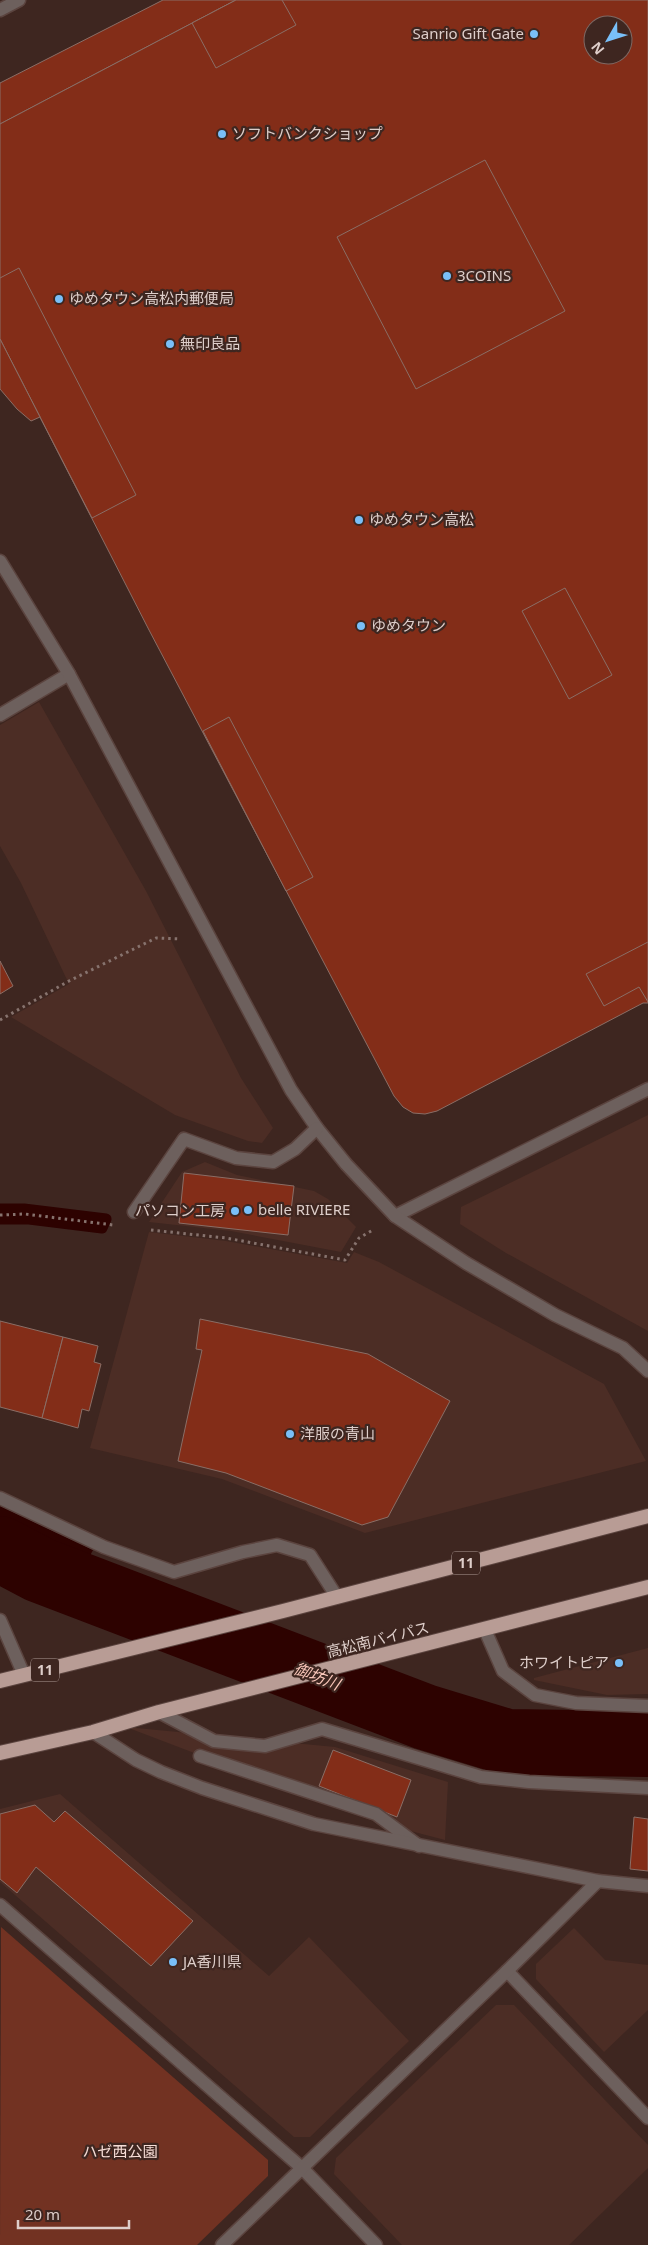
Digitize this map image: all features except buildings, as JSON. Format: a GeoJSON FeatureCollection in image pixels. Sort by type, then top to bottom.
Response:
{"type":"FeatureCollection","features":[{"type":"Feature","properties":{"kind":"highway","name":"11"},"geometry":{"type":"LineString","coordinates":[[0,1681],[337,1598],[648,1516]]}},
{"type":"Feature","properties":{"kind":"highway","name":"高松南バイパス"},"geometry":{"type":"LineString","coordinates":[[0,1753],[93,1732],[159,1712],[648,1587]]}},
{"type":"Feature","properties":{"kind":"street"},"geometry":{"type":"LineString","coordinates":[[0,10],[19,0]]}},
{"type":"Feature","properties":{"kind":"street"},"geometry":{"type":"LineString","coordinates":[[0,561],[69,674],[214,942],[291,1090],[317,1128],[346,1164],[395,1216],[466,1263],[555,1314],[623,1348],[648,1371]]}},
{"type":"Feature","properties":{"kind":"street"},"geometry":{"type":"LineString","coordinates":[[0,715],[69,674]]}},
{"type":"Feature","properties":{"kind":"street"},"geometry":{"type":"LineString","coordinates":[[395,1216],[648,1089]]}},
{"type":"Feature","properties":{"kind":"street"},"geometry":{"type":"LineString","coordinates":[[134,1212],[184,1139],[236,1158],[274,1162],[295,1149],[317,1128]]}},
{"type":"Feature","properties":{"kind":"street"},"geometry":{"type":"LineString","coordinates":[[0,1498],[104,1547],[174,1572],[243,1552],[278,1545],[310,1555],[337,1598]]}},
{"type":"Feature","properties":{"kind":"street"},"geometry":{"type":"LineString","coordinates":[[0,1620],[24,1675]]}},
{"type":"Feature","properties":{"kind":"street"},"geometry":{"type":"LineString","coordinates":[[485,1630],[503,1671],[535,1695],[576,1703],[648,1706]]}},
{"type":"Feature","properties":{"kind":"street"},"geometry":{"type":"LineString","coordinates":[[159,1712],[214,1741],[265,1746],[322,1730],[481,1777],[538,1783],[648,1788]]}},
{"type":"Feature","properties":{"kind":"street"},"geometry":{"type":"LineString","coordinates":[[93,1732],[136,1760],[202,1788],[314,1824],[598,1881],[648,1886]]}},
{"type":"Feature","properties":{"kind":"street"},"geometry":{"type":"LineString","coordinates":[[200,1756],[376,1814],[419,1846]]}},
{"type":"Feature","properties":{"kind":"street"},"geometry":{"type":"LineString","coordinates":[[222,2245],[508,1971],[598,1881]]}},
{"type":"Feature","properties":{"kind":"street"},"geometry":{"type":"LineString","coordinates":[[0,1905],[302,2168],[376,2245]]}},
{"type":"Feature","properties":{"kind":"street"},"geometry":{"type":"LineString","coordinates":[[508,1971],[648,2118]]}},
{"type":"Feature","properties":{"kind":"path"},"geometry":{"type":"LineString","coordinates":[[0,1020],[70,981],[156,938],[214,942]]}},
{"type":"Feature","properties":{"kind":"path"},"geometry":{"type":"LineString","coordinates":[[0,1215],[25,1214],[121,1226]]}},
{"type":"Feature","properties":{"kind":"path"},"geometry":{"type":"LineString","coordinates":[[150,1230],[226,1238],[345,1260],[359,1238],[395,1216]]}},
{"type":"Feature","properties":{"kind":"shaded area"},"geometry":{"type":"Polygon","coordinates":[[[39,702],[146,891],[241,1078],[273,1128],[262,1143],[248,1141],[175,1115],[11,1017],[69,984],[21,883],[0,846],[0,725],[39,702]]]}},
{"type":"Feature","properties":{"kind":"shaded area"},"geometry":{"type":"Polygon","coordinates":[[[648,1115],[648,1331],[506,1253],[460,1224],[461,1207],[648,1115]]]}},
{"type":"Feature","properties":{"kind":"shaded area","name":"belle RIVIERE"},"geometry":{"type":"Polygon","coordinates":[[[205,1162],[237,1175],[314,1191],[328,1199],[356,1227],[341,1252],[231,1231],[149,1222],[182,1172],[205,1162]]]}},
{"type":"Feature","properties":{"kind":"shaded area"},"geometry":{"type":"Polygon","coordinates":[[[149,1232],[226,1241],[347,1263],[354,1252],[379,1262],[604,1384],[646,1461],[365,1533],[222,1479],[90,1448],[149,1232]]]}},
{"type":"Feature","properties":{"kind":"shaded area"},"geometry":{"type":"Polygon","coordinates":[[[0,1506],[93,1550],[65,1604],[0,1575],[0,1506]]]}},
{"type":"Feature","properties":{"kind":"shaded area","name":"ホワイトピア"},"geometry":{"type":"Polygon","coordinates":[[[648,1648],[648,1694],[607,1695],[534,1680],[534,1678],[648,1648]]]}},
{"type":"Feature","properties":{"kind":"shaded area"},"geometry":{"type":"Polygon","coordinates":[[[126,1727],[335,1747],[448,1782],[445,1840],[376,1822],[126,1727]]]}},
{"type":"Feature","properties":{"kind":"shaded area","name":"JA香川県"},"geometry":{"type":"Polygon","coordinates":[[[60,1794],[269,1976],[309,1937],[409,2041],[310,2137],[294,2137],[0,1882],[0,1809],[60,1794]]]}},
{"type":"Feature","properties":{"kind":"shaded area"},"geometry":{"type":"Polygon","coordinates":[[[574,1928],[605,1960],[648,1965],[648,2010],[604,2052],[536,1979],[536,1964],[574,1928]]]}},
{"type":"Feature","properties":{"kind":"shaded area"},"geometry":{"type":"Polygon","coordinates":[[[496,2005],[514,2005],[648,2145],[648,2168],[569,2245],[402,2245],[334,2174],[336,2158],[496,2005]]]}},
{"type":"Feature","properties":{"kind":"green space","name":"ハゼ西公園"},"geometry":{"type":"Polygon","coordinates":[[[1,1927],[268,2160],[268,2176],[197,2245],[0,2245],[1,1927]]]}},
{"type":"Feature","properties":{"kind":"waterway"},"geometry":{"type":"LineString","coordinates":[[0,1209],[24,1209],[106,1219],[102,1228],[29,1219],[0,1219]]}},
{"type":"Feature","properties":{"kind":"waterway","name":"御坊川"},"geometry":{"type":"LineString","coordinates":[[0,1549],[40,1570],[425,1717],[507,1742],[648,1744]]}},
{"type":"Feature","properties":{"kind":"place","name":"Sanrio Gift Gate"},"geometry":{"type":"Point","coordinates":[534,34]}},
{"type":"Feature","properties":{"kind":"place","name":"ソフトバンクショップ"},"geometry":{"type":"Point","coordinates":[222,134]}},
{"type":"Feature","properties":{"kind":"place","name":"3COINS"},"geometry":{"type":"Point","coordinates":[447,276]}},
{"type":"Feature","properties":{"kind":"place","name":"ゆめタウン高松内郵便局"},"geometry":{"type":"Point","coordinates":[59,299]}},
{"type":"Feature","properties":{"kind":"place","name":"無印良品"},"geometry":{"type":"Point","coordinates":[170,344]}},
{"type":"Feature","properties":{"kind":"place","name":"ゆめタウン高松"},"geometry":{"type":"Point","coordinates":[359,520]}},
{"type":"Feature","properties":{"kind":"place","name":"ゆめタウン"},"geometry":{"type":"Point","coordinates":[361,626]}},
{"type":"Feature","properties":{"kind":"place","name":"belle RIVIERE"},"geometry":{"type":"Point","coordinates":[248,1210]}},
{"type":"Feature","properties":{"kind":"place","name":"パソコン工房"},"geometry":{"type":"Point","coordinates":[235,1211]}},
{"type":"Feature","properties":{"kind":"place","name":"洋服の青山"},"geometry":{"type":"Point","coordinates":[290,1434]}},
{"type":"Feature","properties":{"kind":"place","name":"ホワイトピア"},"geometry":{"type":"Point","coordinates":[619,1663]}},
{"type":"Feature","properties":{"kind":"place","name":"JA香川県"},"geometry":{"type":"Point","coordinates":[173,1962]}}]}
